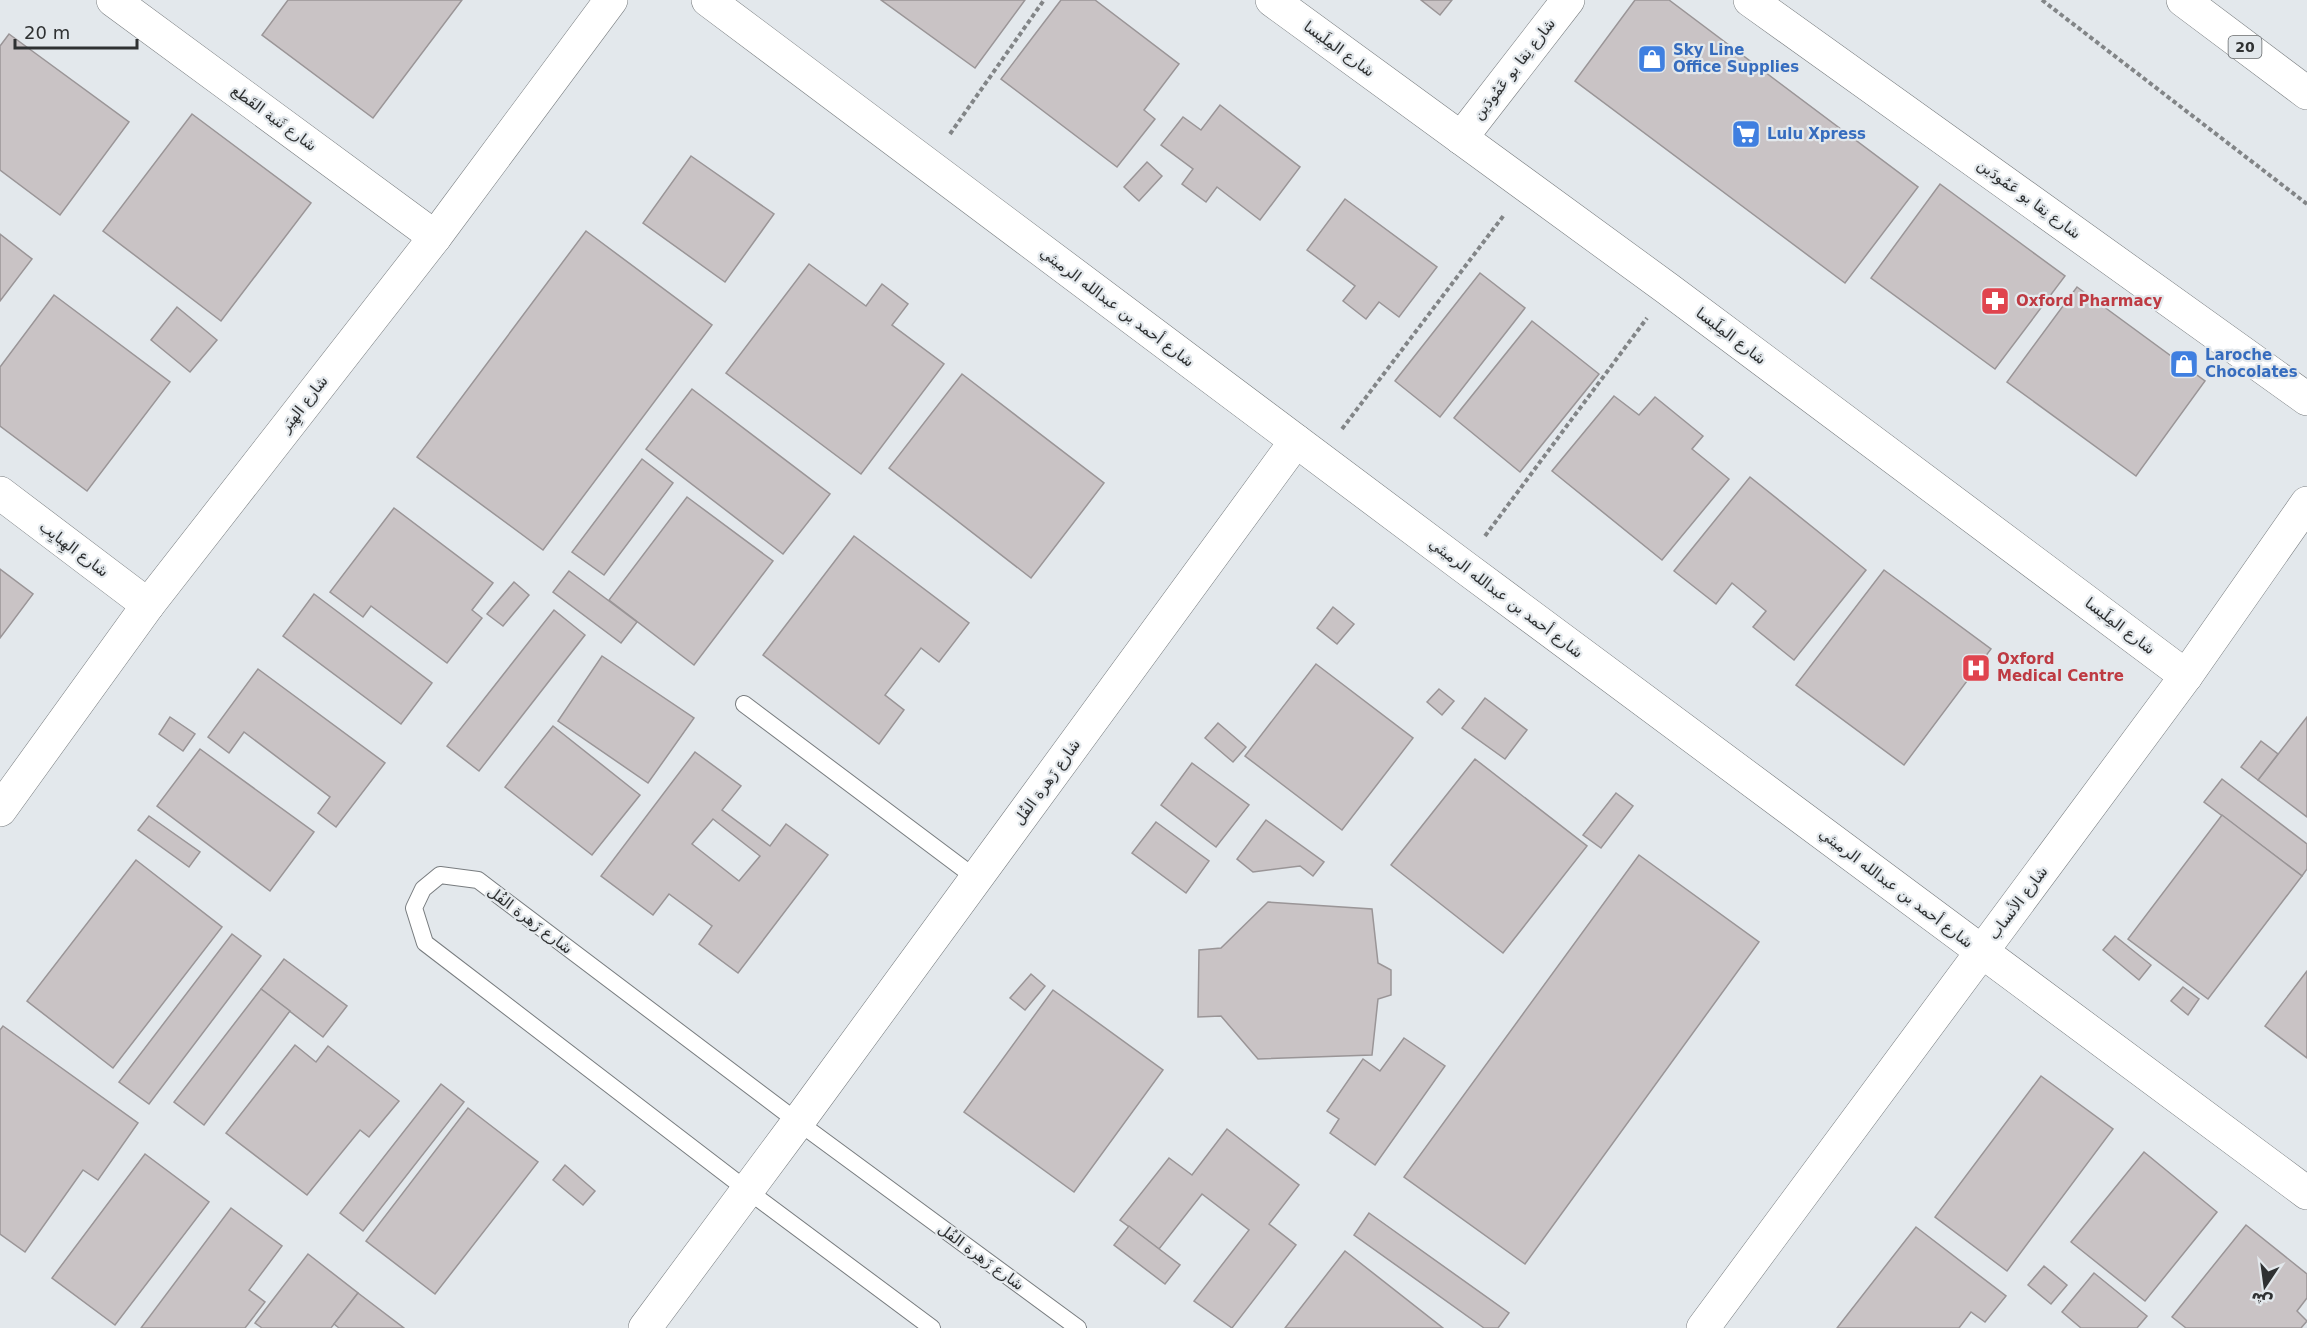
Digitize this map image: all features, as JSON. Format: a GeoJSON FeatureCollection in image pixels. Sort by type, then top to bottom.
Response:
{"type":"FeatureCollection","features":[{"type":"Feature","properties":{"kind":"street","name":"شارع ثَنية القَطع"},"geometry":{"type":"LineString","coordinates":[[113,0],[435,237]]}},
{"type":"Feature","properties":{"kind":"street","name":"شارع الهِيَر"},"geometry":{"type":"LineString","coordinates":[[0,810],[148,605],[435,237],[611,0]]}},
{"type":"Feature","properties":{"kind":"street","name":"شارع أحمد بن عبدالله الرميثي"},"geometry":{"type":"LineString","coordinates":[[708,0],[1463,566],[2307,1193]]}},
{"type":"Feature","properties":{"kind":"street","name":"شارع المِلَيسا"},"geometry":{"type":"LineString","coordinates":[[1272,0],[1668,289],[2186,676]]}},
{"type":"Feature","properties":{"kind":"street","name":"شارع نِقا بو عَمُودَين"},"geometry":{"type":"LineString","coordinates":[[1461,138],[1568,0]]}},
{"type":"Feature","properties":{"kind":"street","name":"شارع نِقا بو عَمُودَين"},"geometry":{"type":"LineString","coordinates":[[1750,0],[2307,399]]}},
{"type":"Feature","properties":{"kind":"street","name":"20"},"geometry":{"type":"LineString","coordinates":[[2183,0],[2307,93]]}},
{"type":"Feature","properties":{"kind":"street","name":"شارع زَهرة الفُل"},"geometry":{"type":"LineString","coordinates":[[645,1328],[977,879],[1308,450]]}},
{"type":"Feature","properties":{"kind":"street","name":"شارع الهِبايِب"},"geometry":{"type":"LineString","coordinates":[[0,493],[148,605]]}},
{"type":"Feature","properties":{"kind":"street","name":"شارع الأنساب"},"geometry":{"type":"LineString","coordinates":[[1703,1328],[2186,676],[2307,503]]}},
{"type":"Feature","properties":{"kind":"lane"},"geometry":{"type":"LineString","coordinates":[[744,704],[977,879]]}},
{"type":"Feature","properties":{"kind":"lane","name":"شارع زَهرة الفُل"},"geometry":{"type":"LineString","coordinates":[[932,1328],[747,1190],[425,943],[414,908],[423,889],[440,875],[478,880],[798,1122],[1078,1328]]}},
{"type":"Feature","properties":{"kind":"path"},"geometry":{"type":"LineString","coordinates":[[928,165],[1044,0]]}},
{"type":"Feature","properties":{"kind":"path"},"geometry":{"type":"LineString","coordinates":[[2042,0],[2307,204]]}},
{"type":"Feature","properties":{"kind":"path"},"geometry":{"type":"LineString","coordinates":[[1308,450],[1527,186]]}},
{"type":"Feature","properties":{"kind":"path"},"geometry":{"type":"LineString","coordinates":[[1463,566],[1668,289]]}},
{"type":"Feature","properties":{"kind":"building"},"geometry":{"type":"Polygon","coordinates":[[[288,0],[462,0],[373,118],[262,35],[288,0]]]}},
{"type":"Feature","properties":{"kind":"building"},"geometry":{"type":"Polygon","coordinates":[[[881,0],[1025,0],[975,68],[881,0]]]}},
{"type":"Feature","properties":{"kind":"building"},"geometry":{"type":"Polygon","coordinates":[[[1061,0],[1095,0],[1179,64],[1144,110],[1155,119],[1117,167],[1001,79],[1061,0]]]}},
{"type":"Feature","properties":{"kind":"building"},"geometry":{"type":"Polygon","coordinates":[[[1421,0],[1452,0],[1440,15],[1421,0]]]}},
{"type":"Feature","properties":{"kind":"building","name":"Lulu Xpress"},"geometry":{"type":"Polygon","coordinates":[[[1635,0],[1669,0],[1918,187],[1845,283],[1575,81],[1635,0]]]}},
{"type":"Feature","properties":{"kind":"building"},"geometry":{"type":"Polygon","coordinates":[[[9,34],[129,122],[60,215],[0,170],[0,46],[9,34]]]}},
{"type":"Feature","properties":{"kind":"building"},"geometry":{"type":"Polygon","coordinates":[[[1220,105],[1300,167],[1260,220],[1217,187],[1206,202],[1182,184],[1193,169],[1161,145],[1183,117],[1201,130],[1220,105]]]}},
{"type":"Feature","properties":{"kind":"building"},"geometry":{"type":"Polygon","coordinates":[[[192,114],[311,203],[221,321],[103,231],[192,114]]]}},
{"type":"Feature","properties":{"kind":"building"},"geometry":{"type":"Polygon","coordinates":[[[691,156],[774,214],[725,282],[643,223],[691,156]]]}},
{"type":"Feature","properties":{"kind":"building"},"geometry":{"type":"Polygon","coordinates":[[[1147,162],[1162,176],[1139,201],[1124,187],[1147,162]]]}},
{"type":"Feature","properties":{"kind":"building"},"geometry":{"type":"Polygon","coordinates":[[[1940,184],[2065,276],[1995,369],[1871,278],[1940,184]]]}},
{"type":"Feature","properties":{"kind":"building"},"geometry":{"type":"Polygon","coordinates":[[[1345,199],[1437,267],[1399,317],[1379,302],[1366,319],[1343,301],[1355,286],[1307,250],[1345,199]]]}},
{"type":"Feature","properties":{"kind":"building"},"geometry":{"type":"Polygon","coordinates":[[[586,231],[712,325],[543,550],[417,457],[586,231]]]}},
{"type":"Feature","properties":{"kind":"building"},"geometry":{"type":"Polygon","coordinates":[[[0,234],[32,259],[0,301],[0,234]]]}},
{"type":"Feature","properties":{"kind":"building"},"geometry":{"type":"Polygon","coordinates":[[[809,264],[866,306],[882,284],[908,304],[892,325],[944,364],[861,474],[726,373],[809,264]]]}},
{"type":"Feature","properties":{"kind":"building"},"geometry":{"type":"Polygon","coordinates":[[[1480,273],[1525,308],[1440,417],[1395,381],[1480,273]]]}},
{"type":"Feature","properties":{"kind":"building"},"geometry":{"type":"Polygon","coordinates":[[[2077,287],[2205,381],[2136,476],[2007,382],[2077,287]]]}},
{"type":"Feature","properties":{"kind":"building"},"geometry":{"type":"Polygon","coordinates":[[[54,295],[170,382],[87,491],[0,426],[0,367],[54,295]]]}},
{"type":"Feature","properties":{"kind":"building"},"geometry":{"type":"Polygon","coordinates":[[[177,307],[217,340],[190,372],[151,340],[177,307]]]}},
{"type":"Feature","properties":{"kind":"building"},"geometry":{"type":"Polygon","coordinates":[[[1532,321],[1599,374],[1520,472],[1454,418],[1532,321]]]}},
{"type":"Feature","properties":{"kind":"building"},"geometry":{"type":"Polygon","coordinates":[[[962,374],[1104,483],[1031,578],[889,468],[962,374]]]}},
{"type":"Feature","properties":{"kind":"building"},"geometry":{"type":"Polygon","coordinates":[[[692,389],[830,494],[783,554],[646,449],[692,389]]]}},
{"type":"Feature","properties":{"kind":"building"},"geometry":{"type":"Polygon","coordinates":[[[1614,396],[1639,415],[1655,397],[1703,436],[1692,449],[1729,479],[1662,560],[1552,471],[1614,396]]]}},
{"type":"Feature","properties":{"kind":"building"},"geometry":{"type":"Polygon","coordinates":[[[642,459],[673,483],[604,575],[572,552],[642,459]]]}},
{"type":"Feature","properties":{"kind":"building"},"geometry":{"type":"Polygon","coordinates":[[[1750,477],[1866,570],[1794,660],[1753,627],[1766,611],[1732,583],[1716,604],[1674,571],[1750,477]]]}},
{"type":"Feature","properties":{"kind":"building"},"geometry":{"type":"Polygon","coordinates":[[[687,497],[773,561],[694,665],[609,600],[687,497]]]}},
{"type":"Feature","properties":{"kind":"building"},"geometry":{"type":"Polygon","coordinates":[[[394,508],[493,583],[472,610],[482,618],[447,663],[371,606],[363,617],[330,592],[394,508]]]}},
{"type":"Feature","properties":{"kind":"building"},"geometry":{"type":"Polygon","coordinates":[[[854,536],[969,623],[939,662],[921,648],[885,695],[904,710],[879,744],[763,655],[854,536]]]}},
{"type":"Feature","properties":{"kind":"building"},"geometry":{"type":"Polygon","coordinates":[[[0,569],[33,594],[0,638],[0,569]]]}},
{"type":"Feature","properties":{"kind":"building"},"geometry":{"type":"Polygon","coordinates":[[[1884,570],[1991,649],[1904,765],[1796,685],[1884,570]]]}},
{"type":"Feature","properties":{"kind":"building"},"geometry":{"type":"Polygon","coordinates":[[[569,571],[637,622],[621,643],[553,592],[569,571]]]}},
{"type":"Feature","properties":{"kind":"building"},"geometry":{"type":"Polygon","coordinates":[[[514,582],[529,595],[503,626],[487,614],[514,582]]]}},
{"type":"Feature","properties":{"kind":"building"},"geometry":{"type":"Polygon","coordinates":[[[314,594],[432,683],[401,724],[283,636],[314,594]]]}},
{"type":"Feature","properties":{"kind":"building"},"geometry":{"type":"Polygon","coordinates":[[[1333,607],[1354,624],[1337,644],[1317,628],[1333,607]]]}},
{"type":"Feature","properties":{"kind":"building"},"geometry":{"type":"Polygon","coordinates":[[[554,610],[585,635],[479,771],[447,746],[554,610]]]}},
{"type":"Feature","properties":{"kind":"building"},"geometry":{"type":"Polygon","coordinates":[[[602,656],[694,718],[648,783],[558,721],[602,656]]]}},
{"type":"Feature","properties":{"kind":"building"},"geometry":{"type":"Polygon","coordinates":[[[1316,664],[1413,738],[1342,830],[1245,756],[1316,664]]]}},
{"type":"Feature","properties":{"kind":"building"},"geometry":{"type":"Polygon","coordinates":[[[258,669],[385,763],[336,827],[318,813],[330,797],[244,732],[229,753],[208,737],[258,669]]]}},
{"type":"Feature","properties":{"kind":"building"},"geometry":{"type":"Polygon","coordinates":[[[1439,689],[1454,701],[1442,715],[1427,702],[1439,689]]]}},
{"type":"Feature","properties":{"kind":"building"},"geometry":{"type":"Polygon","coordinates":[[[1485,698],[1527,730],[1505,759],[1462,728],[1485,698]]]}},
{"type":"Feature","properties":{"kind":"building"},"geometry":{"type":"Polygon","coordinates":[[[170,717],[195,734],[183,751],[159,734],[170,717]]]}},
{"type":"Feature","properties":{"kind":"building"},"geometry":{"type":"Polygon","coordinates":[[[2307,717],[2307,817],[2258,780],[2307,717]]]}},
{"type":"Feature","properties":{"kind":"building"},"geometry":{"type":"Polygon","coordinates":[[[1218,723],[1246,747],[1233,762],[1205,738],[1218,723]]]}},
{"type":"Feature","properties":{"kind":"building"},"geometry":{"type":"Polygon","coordinates":[[[553,726],[640,795],[592,855],[505,787],[553,726]]]}},
{"type":"Feature","properties":{"kind":"building"},"geometry":{"type":"Polygon","coordinates":[[[2261,741],[2278,754],[2258,780],[2241,767],[2261,741]]]}},
{"type":"Feature","properties":{"kind":"building"},"geometry":{"type":"Polygon","coordinates":[[[200,749],[314,832],[270,891],[157,806],[200,749]]]}},
{"type":"Feature","properties":{"kind":"building"},"geometry":{"type":"Polygon","coordinates":[[[695,752],[741,786],[722,810],[770,846],[786,824],[828,855],[738,973],[699,944],[712,926],[669,894],[653,915],[601,876],[695,752]],[[713,819],[692,844],[739,881],[760,856],[713,819]]]}},
{"type":"Feature","properties":{"kind":"building"},"geometry":{"type":"Polygon","coordinates":[[[1475,759],[1587,846],[1503,953],[1391,865],[1475,759]]]}},
{"type":"Feature","properties":{"kind":"building"},"geometry":{"type":"Polygon","coordinates":[[[1192,763],[1249,805],[1216,847],[1161,805],[1192,763]]]}},
{"type":"Feature","properties":{"kind":"building"},"geometry":{"type":"Polygon","coordinates":[[[2222,779],[2307,844],[2307,869],[2302,876],[2204,802],[2222,779]]]}},
{"type":"Feature","properties":{"kind":"building"},"geometry":{"type":"Polygon","coordinates":[[[1616,793],[1633,806],[1601,848],[1583,835],[1616,793]]]}},
{"type":"Feature","properties":{"kind":"building"},"geometry":{"type":"Polygon","coordinates":[[[2222,815],[2302,876],[2208,999],[2128,939],[2222,815]]]}},
{"type":"Feature","properties":{"kind":"building"},"geometry":{"type":"Polygon","coordinates":[[[149,816],[200,852],[189,867],[138,830],[149,816]]]}},
{"type":"Feature","properties":{"kind":"building"},"geometry":{"type":"Polygon","coordinates":[[[1266,820],[1324,862],[1313,876],[1300,866],[1253,872],[1237,859],[1266,820]]]}},
{"type":"Feature","properties":{"kind":"building"},"geometry":{"type":"Polygon","coordinates":[[[1156,822],[1209,861],[1186,893],[1132,853],[1156,822]]]}},
{"type":"Feature","properties":{"kind":"building"},"geometry":{"type":"Polygon","coordinates":[[[1639,855],[1759,942],[1525,1264],[1404,1177],[1639,855]]]}},
{"type":"Feature","properties":{"kind":"building"},"geometry":{"type":"Polygon","coordinates":[[[136,860],[222,927],[113,1068],[27,1001],[136,860]]]}},
{"type":"Feature","properties":{"kind":"building"},"geometry":{"type":"Polygon","coordinates":[[[1268,902],[1372,909],[1378,963],[1391,970],[1391,995],[1378,999],[1372,1055],[1258,1059],[1221,1016],[1198,1017],[1199,950],[1221,948],[1268,902]]]}},
{"type":"Feature","properties":{"kind":"building"},"geometry":{"type":"Polygon","coordinates":[[[232,934],[261,956],[149,1104],[119,1082],[232,934]]]}},
{"type":"Feature","properties":{"kind":"building"},"geometry":{"type":"Polygon","coordinates":[[[2115,936],[2151,965],[2139,980],[2103,950],[2115,936]]]}},
{"type":"Feature","properties":{"kind":"building"},"geometry":{"type":"Polygon","coordinates":[[[284,959],[347,1006],[323,1037],[261,989],[284,959]]]}},
{"type":"Feature","properties":{"kind":"building"},"geometry":{"type":"Polygon","coordinates":[[[2307,971],[2307,1058],[2265,1026],[2307,971]]]}},
{"type":"Feature","properties":{"kind":"building"},"geometry":{"type":"Polygon","coordinates":[[[1031,974],[1045,986],[1025,1010],[1010,998],[1031,974]]]}},
{"type":"Feature","properties":{"kind":"building"},"geometry":{"type":"Polygon","coordinates":[[[2183,987],[2199,999],[2188,1015],[2171,1001],[2183,987]]]}},
{"type":"Feature","properties":{"kind":"building"},"geometry":{"type":"Polygon","coordinates":[[[261,989],[290,1011],[204,1125],[174,1102],[261,989]]]}},
{"type":"Feature","properties":{"kind":"building"},"geometry":{"type":"Polygon","coordinates":[[[1053,990],[1163,1070],[1074,1192],[964,1112],[1053,990]]]}},
{"type":"Feature","properties":{"kind":"building"},"geometry":{"type":"Polygon","coordinates":[[[3,1026],[138,1123],[98,1180],[83,1170],[25,1252],[0,1234],[0,1030],[3,1026]]]}},
{"type":"Feature","properties":{"kind":"building"},"geometry":{"type":"Polygon","coordinates":[[[1404,1038],[1445,1066],[1375,1165],[1330,1133],[1339,1119],[1327,1111],[1363,1059],[1380,1071],[1404,1038]]]}},
{"type":"Feature","properties":{"kind":"building"},"geometry":{"type":"Polygon","coordinates":[[[295,1045],[316,1062],[328,1046],[399,1101],[369,1137],[360,1130],[307,1195],[226,1133],[295,1045]]]}},
{"type":"Feature","properties":{"kind":"building"},"geometry":{"type":"Polygon","coordinates":[[[2041,1076],[2113,1129],[2007,1271],[1935,1217],[2041,1076]]]}},
{"type":"Feature","properties":{"kind":"building"},"geometry":{"type":"Polygon","coordinates":[[[441,1084],[464,1102],[363,1231],[340,1213],[441,1084]]]}},
{"type":"Feature","properties":{"kind":"building"},"geometry":{"type":"Polygon","coordinates":[[[468,1108],[538,1162],[435,1294],[366,1241],[468,1108]]]}},
{"type":"Feature","properties":{"kind":"building"},"geometry":{"type":"Polygon","coordinates":[[[1227,1129],[1299,1185],[1269,1224],[1296,1245],[1232,1328],[1194,1301],[1249,1230],[1202,1194],[1159,1249],[1120,1220],[1169,1158],[1192,1175],[1227,1129]]]}},
{"type":"Feature","properties":{"kind":"building"},"geometry":{"type":"Polygon","coordinates":[[[2144,1152],[2217,1212],[2145,1301],[2071,1242],[2144,1152]]]}},
{"type":"Feature","properties":{"kind":"building"},"geometry":{"type":"Polygon","coordinates":[[[145,1154],[209,1202],[115,1325],[52,1278],[145,1154]]]}},
{"type":"Feature","properties":{"kind":"building"},"geometry":{"type":"Polygon","coordinates":[[[565,1165],[595,1191],[583,1205],[553,1180],[565,1165]]]}},
{"type":"Feature","properties":{"kind":"building"},"geometry":{"type":"Polygon","coordinates":[[[231,1208],[282,1246],[249,1290],[265,1302],[245,1328],[141,1328],[231,1208]]]}},
{"type":"Feature","properties":{"kind":"building"},"geometry":{"type":"Polygon","coordinates":[[[1369,1213],[1509,1313],[1498,1328],[1484,1328],[1354,1235],[1369,1213]]]}},
{"type":"Feature","properties":{"kind":"building"},"geometry":{"type":"Polygon","coordinates":[[[2246,1225],[2307,1274],[2307,1298],[2297,1311],[2307,1321],[2301,1328],[2186,1328],[2172,1317],[2246,1225]]]}},
{"type":"Feature","properties":{"kind":"building"},"geometry":{"type":"Polygon","coordinates":[[[1129,1226],[1180,1265],[1165,1284],[1114,1245],[1129,1226]]]}},
{"type":"Feature","properties":{"kind":"building"},"geometry":{"type":"Polygon","coordinates":[[[1916,1227],[2006,1296],[1985,1322],[1971,1312],[1959,1328],[1837,1328],[1916,1227]]]}},
{"type":"Feature","properties":{"kind":"building"},"geometry":{"type":"Polygon","coordinates":[[[1345,1251],[1443,1328],[1285,1328],[1345,1251]]]}},
{"type":"Feature","properties":{"kind":"building"},"geometry":{"type":"Polygon","coordinates":[[[308,1254],[358,1293],[331,1328],[262,1328],[255,1323],[308,1254]]]}},
{"type":"Feature","properties":{"kind":"building"},"geometry":{"type":"Polygon","coordinates":[[[2044,1266],[2067,1285],[2051,1304],[2028,1285],[2044,1266]]]}},
{"type":"Feature","properties":{"kind":"building"},"geometry":{"type":"Polygon","coordinates":[[[2094,1273],[2147,1316],[2137,1328],[2081,1328],[2062,1312],[2094,1273]]]}},
{"type":"Feature","properties":{"kind":"building"},"geometry":{"type":"Polygon","coordinates":[[[358,1293],[404,1328],[339,1328],[334,1324],[358,1293]]]}},
{"type":"Feature","properties":{"kind":"place","name":"Sky Line Office Supplies"},"geometry":{"type":"Point","coordinates":[1652,59]}},
{"type":"Feature","properties":{"kind":"place","name":"Lulu Xpress"},"geometry":{"type":"Point","coordinates":[1746,134]}},
{"type":"Feature","properties":{"kind":"place","name":"Oxford Pharmacy"},"geometry":{"type":"Point","coordinates":[1995,301]}},
{"type":"Feature","properties":{"kind":"place","name":"Laroche Chocolates"},"geometry":{"type":"Point","coordinates":[2184,364]}},
{"type":"Feature","properties":{"kind":"place","name":"Oxford Medical Centre"},"geometry":{"type":"Point","coordinates":[1976,668]}}]}
